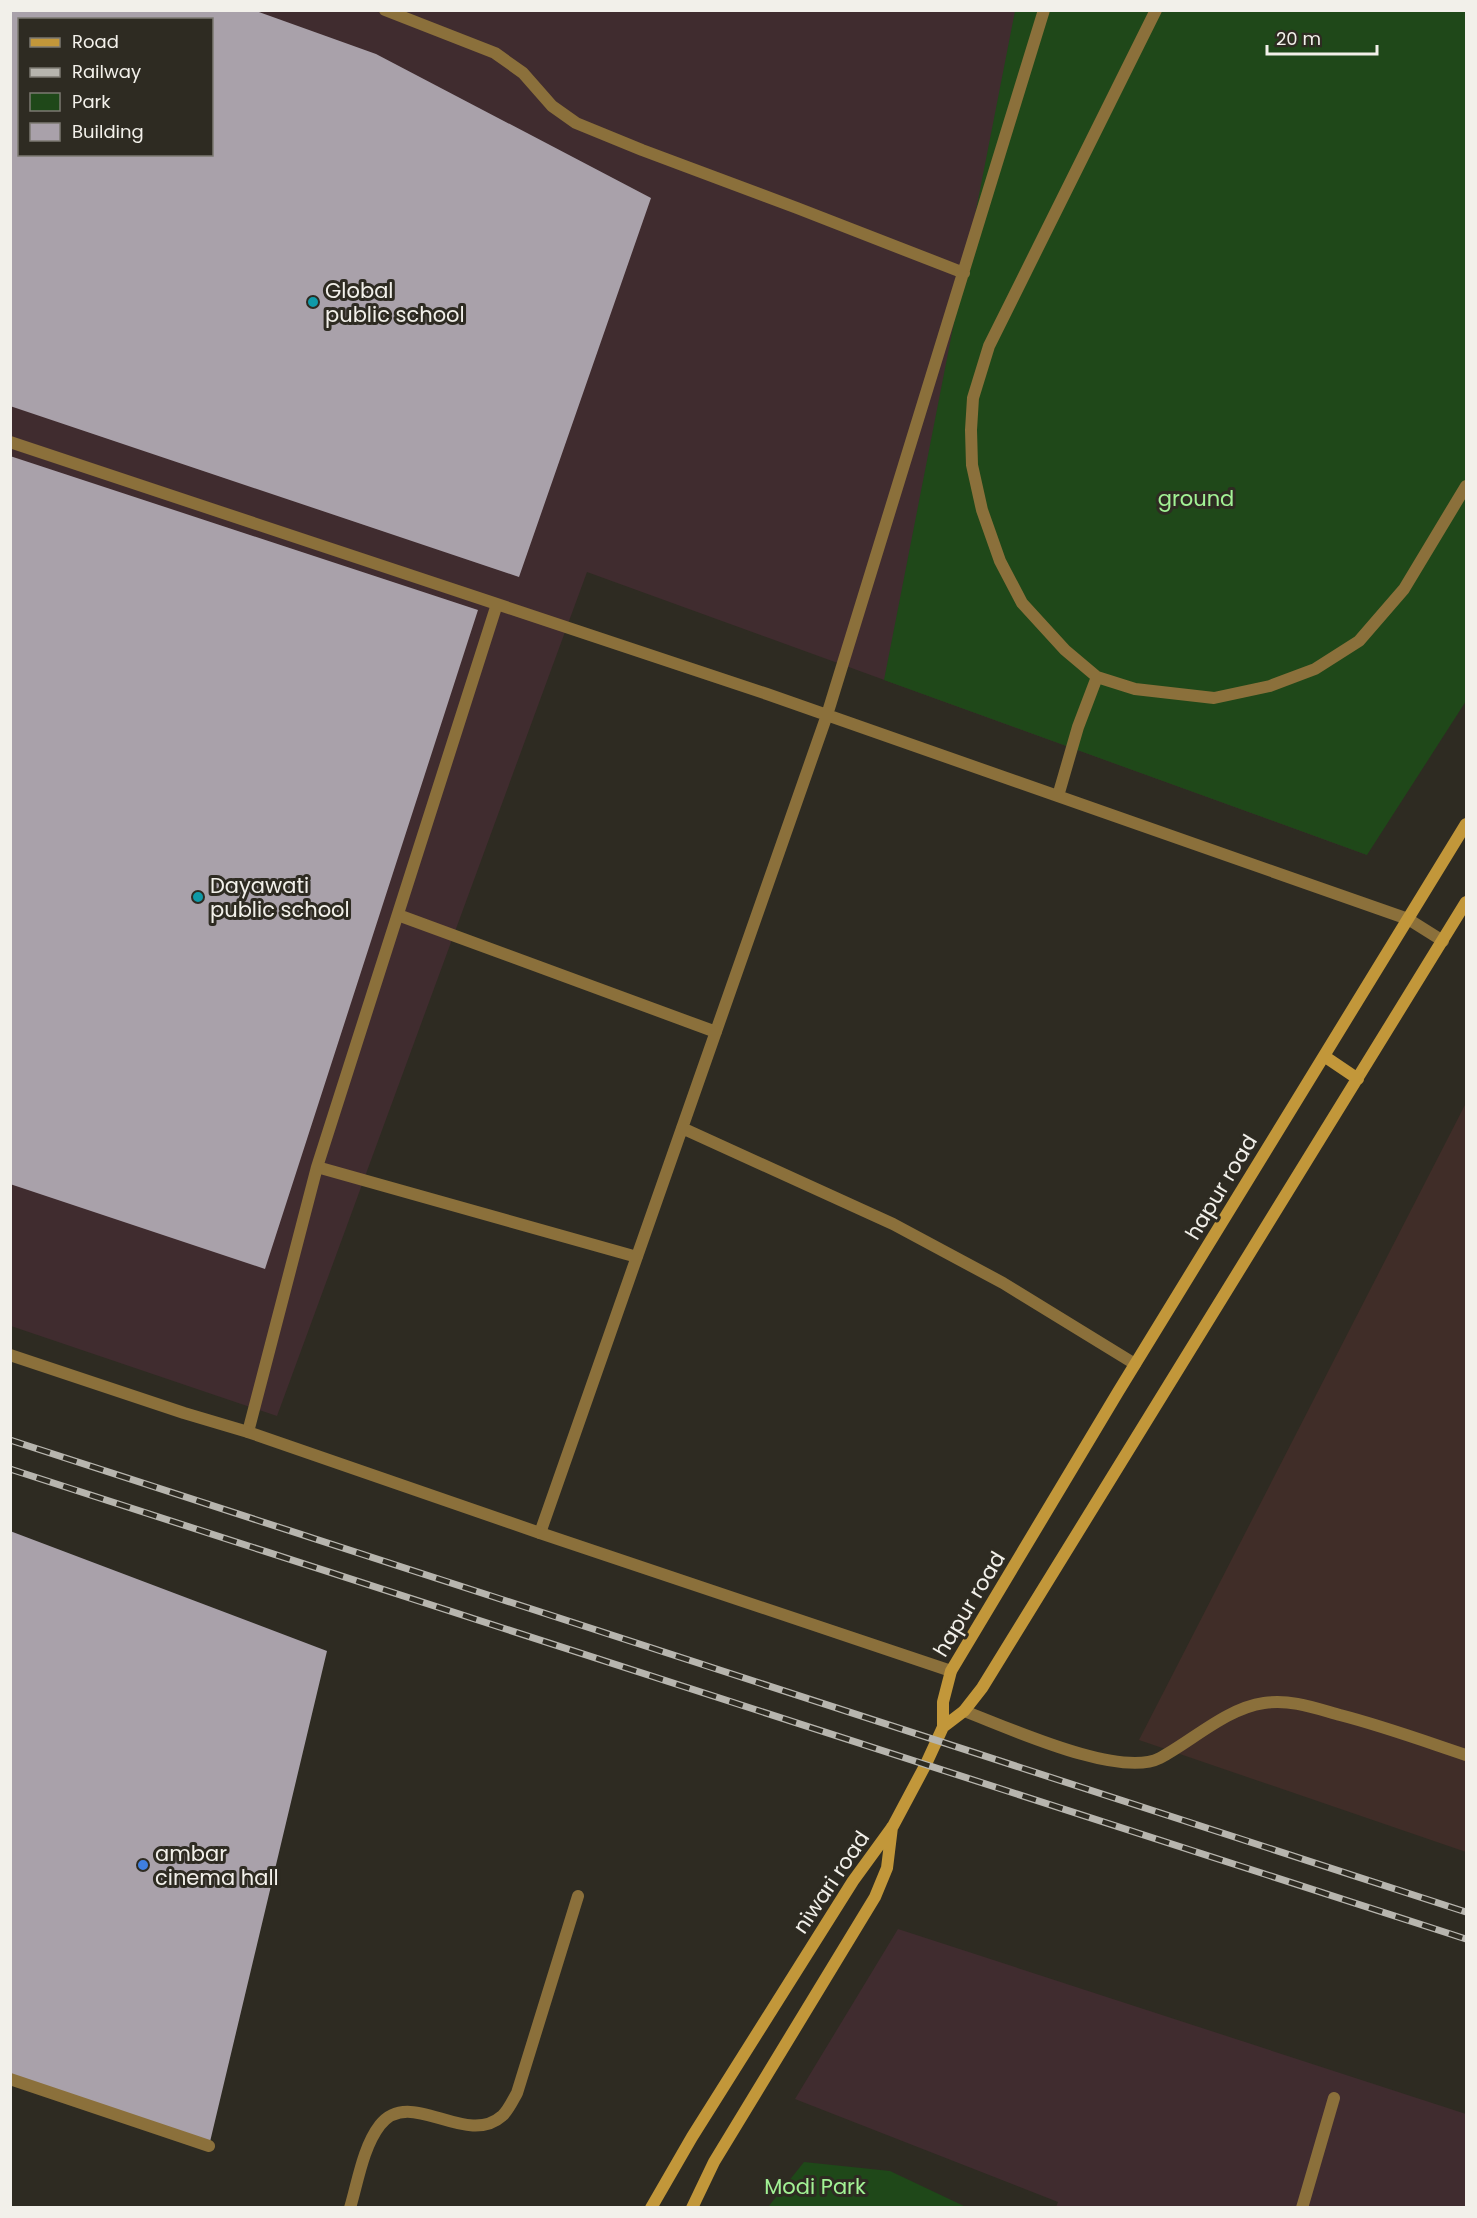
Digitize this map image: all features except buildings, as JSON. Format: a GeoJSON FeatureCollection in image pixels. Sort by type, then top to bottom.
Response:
{"type":"FeatureCollection","features":[{"type":"Feature","properties":{"kind":"main road","name":"hapur road"},"geometry":{"type":"LineString","coordinates":[[943,1727],[943,1702],[951,1671],[1135,1364],[1467,824]]}},
{"type":"Feature","properties":{"kind":"main road"},"geometry":{"type":"LineString","coordinates":[[893,1826],[943,1727],[964,1711],[982,1688],[1467,902]]}},
{"type":"Feature","properties":{"kind":"main road"},"geometry":{"type":"LineString","coordinates":[[1324,1056],[1358,1079]]}},
{"type":"Feature","properties":{"kind":"main road","name":"niwari road"},"geometry":{"type":"LineString","coordinates":[[651,2208],[692,2137],[853,1881],[893,1826]]}},
{"type":"Feature","properties":{"kind":"main road","name":"niwari road"},"geometry":{"type":"LineString","coordinates":[[692,2208],[714,2162],[875,1896],[887,1868],[893,1826]]}},
{"type":"Feature","properties":{"kind":"street"},"geometry":{"type":"LineString","coordinates":[[386,10],[495,53],[523,74],[552,106],[576,123],[964,273]]}},
{"type":"Feature","properties":{"kind":"street"},"geometry":{"type":"LineString","coordinates":[[540,1533],[827,715],[1044,10]]}},
{"type":"Feature","properties":{"kind":"street"},"geometry":{"type":"LineString","coordinates":[[1156,10],[989,346],[974,398],[971,430],[972,465],[982,510],[1000,561],[1022,603],[1065,650],[1097,677],[1135,689],[1214,698],[1270,686],[1315,669],[1359,640],[1404,589],[1467,486]]}},
{"type":"Feature","properties":{"kind":"street"},"geometry":{"type":"LineString","coordinates":[[10,442],[827,715],[1408,919],[1443,941]]}},
{"type":"Feature","properties":{"kind":"street"},"geometry":{"type":"LineString","coordinates":[[248,1432],[317,1167],[497,604]]}},
{"type":"Feature","properties":{"kind":"street"},"geometry":{"type":"LineString","coordinates":[[1058,796],[1078,727],[1097,677]]}},
{"type":"Feature","properties":{"kind":"street"},"geometry":{"type":"LineString","coordinates":[[398,915],[716,1032]]}},
{"type":"Feature","properties":{"kind":"street"},"geometry":{"type":"LineString","coordinates":[[682,1128],[893,1224],[1003,1283],[1135,1364]]}},
{"type":"Feature","properties":{"kind":"street"},"geometry":{"type":"LineString","coordinates":[[317,1167],[637,1257]]}},
{"type":"Feature","properties":{"kind":"street"},"geometry":{"type":"LineString","coordinates":[[10,1355],[248,1432],[951,1671]]}},
{"type":"Feature","properties":{"kind":"street"},"geometry":{"type":"LineString","coordinates":[[964,1711],[1075,1753],[1116,1763],[1137,1764],[1158,1760],[1245,1707],[1264,1702],[1294,1702],[1372,1723],[1467,1755]]}},
{"type":"Feature","properties":{"kind":"street"},"geometry":{"type":"LineString","coordinates":[[350,2208],[370,2142],[381,2123],[393,2114],[412,2111],[463,2125],[482,2126],[502,2116],[517,2093],[578,1896]]}},
{"type":"Feature","properties":{"kind":"street"},"geometry":{"type":"LineString","coordinates":[[10,2079],[209,2146]]}},
{"type":"Feature","properties":{"kind":"street"},"geometry":{"type":"LineString","coordinates":[[1302,2208],[1334,2098]]}},
{"type":"Feature","properties":{"kind":"shaded area"},"geometry":{"type":"Polygon","coordinates":[[[11,11],[1466,11],[1367,855],[587,572],[277,1416],[11,1326],[11,11]]]}},
{"type":"Feature","properties":{"kind":"shaded area"},"geometry":{"type":"Polygon","coordinates":[[[1466,1103],[1466,1852],[1139,1740],[1466,1103]]]}},
{"type":"Feature","properties":{"kind":"shaded area"},"geometry":{"type":"Polygon","coordinates":[[[898,1929],[1466,2114],[1466,2207],[1056,2207],[1058,2202],[795,2099],[898,1929]]]}},
{"type":"Feature","properties":{"kind":"green space","name":"ground"},"geometry":{"type":"Polygon","coordinates":[[[1015,11],[1466,11],[1466,701],[1367,855],[884,680],[1015,11]]]}},
{"type":"Feature","properties":{"kind":"green space","name":"Modi Park"},"geometry":{"type":"Polygon","coordinates":[[[804,2162],[890,2171],[966,2207],[768,2207],[804,2162]]]}},
{"type":"Feature","properties":{"kind":"railway"},"geometry":{"type":"LineString","coordinates":[[10,1440],[1466,1912]]}},
{"type":"Feature","properties":{"kind":"railway"},"geometry":{"type":"LineString","coordinates":[[10,1469],[1466,1939]]}},
{"type":"Feature","properties":{"kind":"place","name":"Global public school"},"geometry":{"type":"Point","coordinates":[313,302]}},
{"type":"Feature","properties":{"kind":"place","name":"Dayawati public school"},"geometry":{"type":"Point","coordinates":[198,897]}},
{"type":"Feature","properties":{"kind":"place","name":"ambar cinema hall"},"geometry":{"type":"Point","coordinates":[143,1865]}}]}
